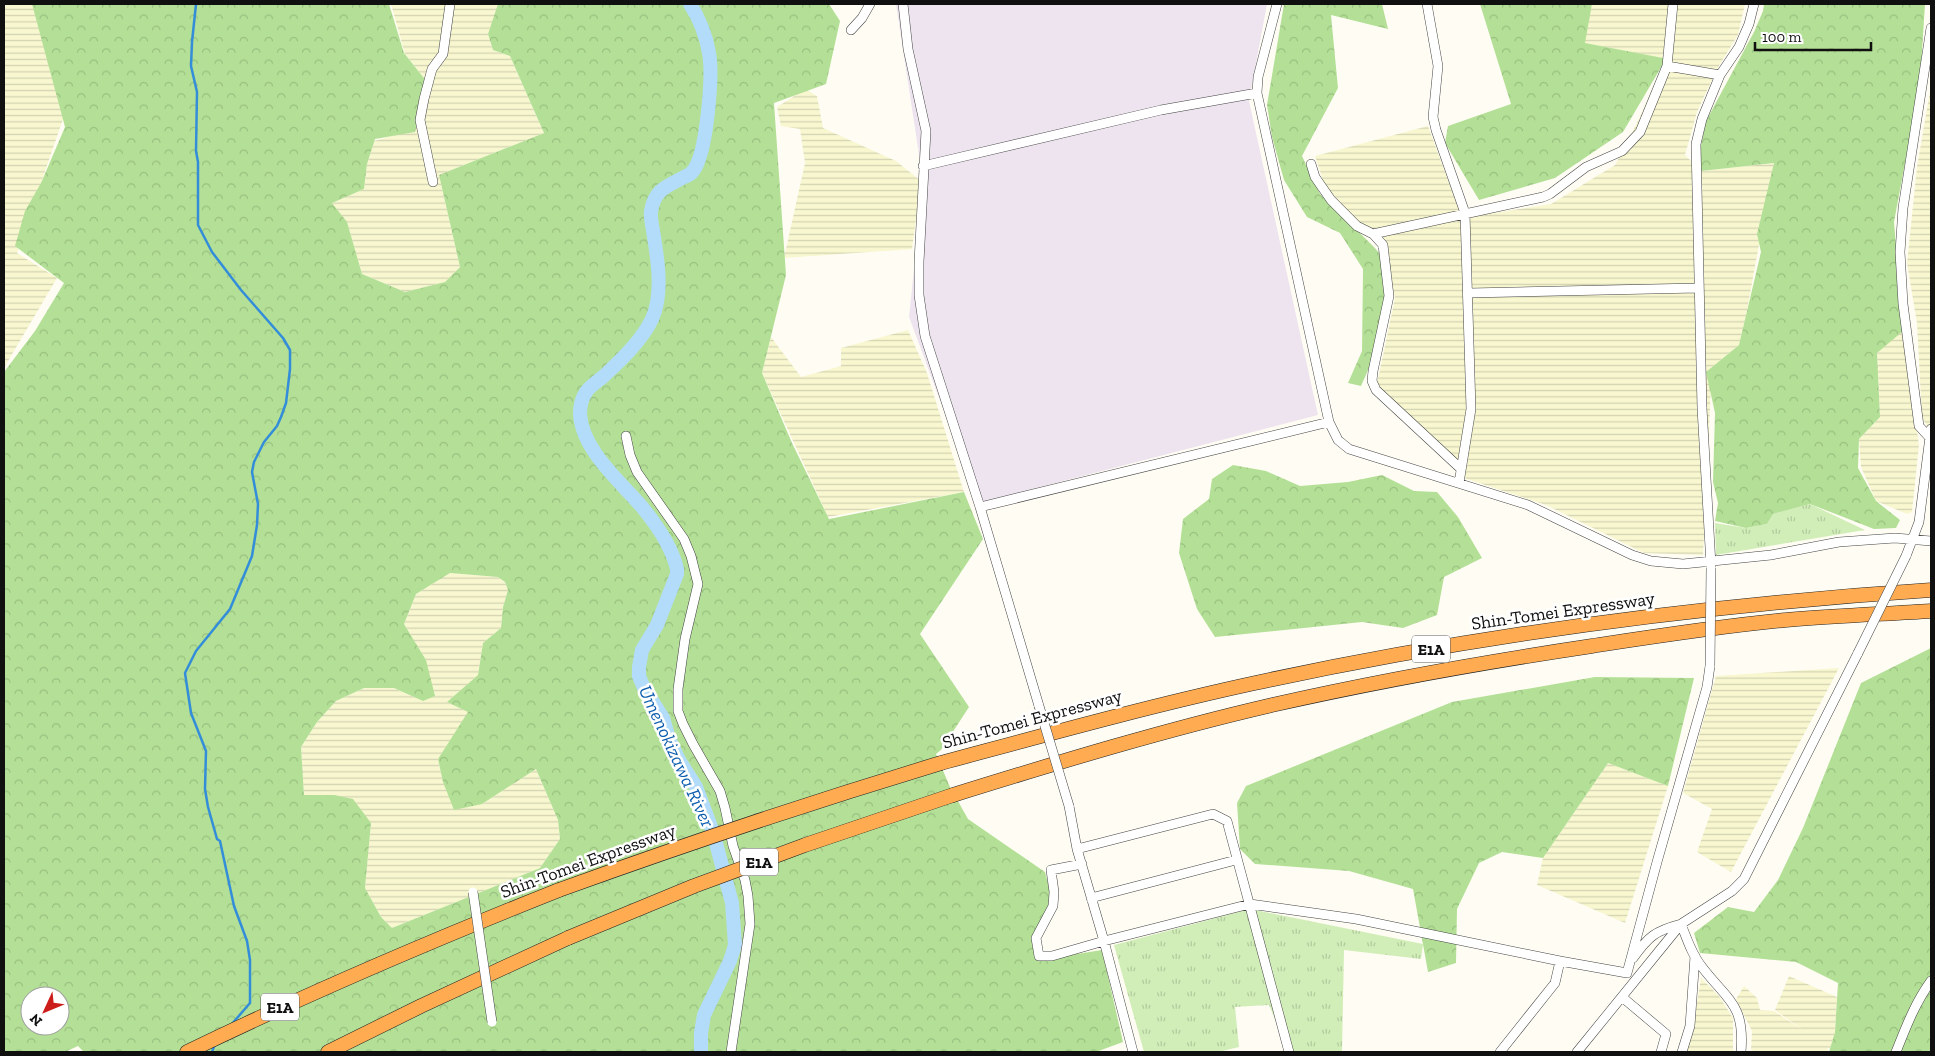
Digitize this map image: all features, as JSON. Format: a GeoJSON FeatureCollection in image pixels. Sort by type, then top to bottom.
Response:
{"type":"FeatureCollection","features":[{"type":"Feature","properties":{"kind":"highway","name":"Shin-Tomei Expressway"},"geometry":{"type":"LineString","coordinates":[[187,1052],[280,1007],[373,966],[559,890],[811,802],[941,763],[1138,710],[1246,685],[1493,639],[1780,601],[1931,590]]}},
{"type":"Feature","properties":{"kind":"highway","name":"E1A"},"geometry":{"type":"LineString","coordinates":[[328,1052],[421,1006],[568,938],[703,883],[805,845],[953,794],[1074,757],[1273,705],[1499,660],[1784,620],[1931,611]]}},
{"type":"Feature","properties":{"kind":"street"},"geometry":{"type":"LineString","coordinates":[[433,182],[420,120],[432,69],[443,54],[450,4]]}},
{"type":"Feature","properties":{"kind":"street"},"geometry":{"type":"LineString","coordinates":[[850,30],[862,18],[870,4]]}},
{"type":"Feature","properties":{"kind":"street"},"geometry":{"type":"LineString","coordinates":[[903,4],[908,49],[926,131],[919,295],[925,336],[980,507],[1069,806],[1077,849],[1104,941],[1131,1052]]}},
{"type":"Feature","properties":{"kind":"street"},"geometry":{"type":"LineString","coordinates":[[1277,4],[1258,77],[1257,93],[1329,422],[1338,440],[1349,450],[1528,505],[1632,555],[1651,562],[1711,564],[1839,542],[1913,538],[1931,541]]}},
{"type":"Feature","properties":{"kind":"street"},"geometry":{"type":"LineString","coordinates":[[1427,4],[1438,66],[1433,117],[1465,213],[1469,293],[1471,409],[1459,483]]}},
{"type":"Feature","properties":{"kind":"street"},"geometry":{"type":"LineString","coordinates":[[1373,234],[1543,197],[1586,168],[1622,151],[1640,132],[1667,66],[1673,4]]}},
{"type":"Feature","properties":{"kind":"street"},"geometry":{"type":"LineString","coordinates":[[1627,973],[1659,853],[1707,687],[1710,666],[1711,564],[1702,408],[1696,144],[1702,119],[1720,75],[1738,47],[1749,24],[1754,4]]}},
{"type":"Feature","properties":{"kind":"street"},"geometry":{"type":"LineString","coordinates":[[1627,973],[1633,959],[1647,939],[1663,929],[1681,924],[1732,891],[1744,879],[1858,653],[1913,538],[1921,506],[1930,433],[1919,426],[1904,313],[1900,252],[1903,208],[1931,28]]}},
{"type":"Feature","properties":{"kind":"street"},"geometry":{"type":"LineString","coordinates":[[1667,66],[1720,75]]}},
{"type":"Feature","properties":{"kind":"street"},"geometry":{"type":"LineString","coordinates":[[924,166],[1161,110],[1257,93]]}},
{"type":"Feature","properties":{"kind":"street"},"geometry":{"type":"LineString","coordinates":[[1311,164],[1315,177],[1331,200],[1357,226],[1373,234],[1383,244],[1389,296],[1373,371],[1372,381],[1376,390],[1460,468]]}},
{"type":"Feature","properties":{"kind":"street"},"geometry":{"type":"LineString","coordinates":[[1469,293],[1698,288]]}},
{"type":"Feature","properties":{"kind":"street"},"geometry":{"type":"LineString","coordinates":[[980,507],[1329,422]]}},
{"type":"Feature","properties":{"kind":"street"},"geometry":{"type":"LineString","coordinates":[[626,436],[630,456],[637,472],[684,539],[691,556],[698,584],[685,639],[678,689],[678,710],[693,744],[720,791],[726,808],[733,846],[745,880],[748,896],[750,924],[731,1052]]}},
{"type":"Feature","properties":{"kind":"street"},"geometry":{"type":"LineString","coordinates":[[1077,849],[1213,814],[1227,821],[1289,1052]]}},
{"type":"Feature","properties":{"kind":"street"},"geometry":{"type":"LineString","coordinates":[[1091,898],[1236,860]]}},
{"type":"Feature","properties":{"kind":"street"},"geometry":{"type":"LineString","coordinates":[[1082,864],[1051,870],[1054,892],[1053,906],[1036,938],[1039,956],[1052,956],[1250,904],[1356,919],[1638,976]]}},
{"type":"Feature","properties":{"kind":"street"},"geometry":{"type":"LineString","coordinates":[[473,892],[492,1022]]}},
{"type":"Feature","properties":{"kind":"street"},"geometry":{"type":"LineString","coordinates":[[1681,924],[1701,966],[1728,995],[1736,1007],[1740,1020],[1740,1052]]}},
{"type":"Feature","properties":{"kind":"street"},"geometry":{"type":"LineString","coordinates":[[1577,1052],[1681,924]]}},
{"type":"Feature","properties":{"kind":"street"},"geometry":{"type":"LineString","coordinates":[[1682,1052],[1690,1026],[1695,956]]}},
{"type":"Feature","properties":{"kind":"street"},"geometry":{"type":"LineString","coordinates":[[1500,1052],[1555,983],[1560,961]]}},
{"type":"Feature","properties":{"kind":"street"},"geometry":{"type":"LineString","coordinates":[[1896,1052],[1910,1015],[1919,997],[1931,981]]}},
{"type":"Feature","properties":{"kind":"street"},"geometry":{"type":"LineString","coordinates":[[1622,997],[1666,1034],[1661,1052]]}},
{"type":"Feature","properties":{"kind":"shaded area"},"geometry":{"type":"Polygon","coordinates":[[[896,4],[1267,4],[1249,101],[1318,415],[978,503],[909,317],[923,181],[896,4]]]}},
{"type":"Feature","properties":{"kind":"green space"},"geometry":{"type":"Polygon","coordinates":[[[4,4],[47,4],[50,38],[63,119],[17,253],[57,278],[4,368],[4,4]]]}},
{"type":"Feature","properties":{"kind":"green space"},"geometry":{"type":"Polygon","coordinates":[[[32,4],[389,4],[404,53],[427,82],[415,132],[375,139],[367,164],[364,189],[332,203],[347,222],[362,274],[405,292],[445,282],[460,267],[439,175],[544,133],[510,56],[493,50],[488,34],[498,4],[829,4],[840,21],[826,84],[774,103],[786,275],[762,373],[792,443],[829,519],[964,492],[983,539],[920,634],[969,707],[941,750],[936,754],[950,787],[968,819],[1045,872],[1055,908],[1036,938],[1039,960],[1102,950],[1123,1042],[1096,1052],[84,1052],[78,1046],[65,1052],[4,1052],[4,372],[35,331],[64,283],[15,246],[25,211],[41,183],[65,127],[32,4]],[[450,573],[416,594],[404,624],[426,660],[435,696],[423,701],[394,688],[364,688],[336,701],[317,722],[301,747],[304,795],[334,795],[353,799],[371,823],[365,888],[381,917],[392,928],[540,868],[560,839],[558,820],[536,769],[482,804],[454,810],[443,782],[438,759],[468,712],[447,702],[478,675],[483,643],[501,628],[503,607],[508,590],[505,582],[498,577],[450,573]]]}},
{"type":"Feature","properties":{"kind":"green space"},"geometry":{"type":"Polygon","coordinates":[[[391,4],[499,4],[488,34],[493,50],[510,56],[544,133],[439,175],[460,267],[445,282],[405,292],[362,274],[347,223],[332,203],[364,189],[367,164],[374,141],[416,129],[427,82],[405,54],[391,4]]]}},
{"type":"Feature","properties":{"kind":"green space"},"geometry":{"type":"Polygon","coordinates":[[[1284,4],[1382,4],[1388,29],[1331,15],[1338,88],[1302,156],[1320,194],[1374,247],[1391,267],[1372,361],[1361,386],[1348,383],[1362,351],[1363,269],[1340,233],[1307,217],[1284,180],[1272,137],[1267,105],[1284,4]]]}},
{"type":"Feature","properties":{"kind":"green space"},"geometry":{"type":"Polygon","coordinates":[[[1480,4],[1592,4],[1585,43],[1663,58],[1663,64],[1623,132],[1555,178],[1479,200],[1445,143],[1448,126],[1511,104],[1480,4]]]}},
{"type":"Feature","properties":{"kind":"green space"},"geometry":{"type":"Polygon","coordinates":[[[1592,4],[1745,4],[1738,35],[1717,69],[1697,112],[1685,155],[1701,171],[1774,163],[1739,345],[1712,367],[1703,555],[1644,553],[1546,505],[1464,478],[1377,384],[1395,298],[1384,249],[1325,186],[1315,156],[1428,126],[1462,218],[1551,204],[1615,165],[1639,119],[1666,59],[1584,43],[1592,4]]]}},
{"type":"Feature","properties":{"kind":"green space"},"geometry":{"type":"Polygon","coordinates":[[[1764,4],[1925,4],[1920,83],[1894,222],[1903,331],[1877,353],[1880,417],[1859,439],[1858,468],[1876,501],[1900,520],[1896,528],[1874,529],[1810,504],[1773,514],[1767,524],[1746,528],[1715,521],[1718,503],[1713,482],[1715,413],[1706,372],[1739,345],[1761,252],[1757,234],[1774,163],[1701,171],[1701,146],[1706,121],[1754,32],[1764,4]]]}},
{"type":"Feature","properties":{"kind":"green space"},"geometry":{"type":"Polygon","coordinates":[[[1931,85],[1931,432],[1922,418],[1917,323],[1907,263],[1917,167],[1931,85]]]}},
{"type":"Feature","properties":{"kind":"green space"},"geometry":{"type":"Polygon","coordinates":[[[805,89],[817,96],[823,128],[896,161],[921,181],[912,249],[784,258],[805,163],[800,129],[781,126],[777,107],[805,89]]]}},
{"type":"Feature","properties":{"kind":"green space"},"geometry":{"type":"Polygon","coordinates":[[[1902,326],[1919,445],[1912,512],[1907,514],[1876,501],[1861,467],[1859,439],[1880,417],[1877,353],[1902,326]]]}},
{"type":"Feature","properties":{"kind":"green space"},"geometry":{"type":"Polygon","coordinates":[[[908,330],[927,373],[964,492],[828,517],[762,373],[771,337],[801,377],[841,366],[841,348],[908,330]]]}},
{"type":"Feature","properties":{"kind":"green space"},"geometry":{"type":"Polygon","coordinates":[[[1233,465],[1266,471],[1300,486],[1348,482],[1382,475],[1414,491],[1437,492],[1458,517],[1482,558],[1444,577],[1437,615],[1403,628],[1362,622],[1215,637],[1197,609],[1179,553],[1183,519],[1209,499],[1212,479],[1233,465]]]}},
{"type":"Feature","properties":{"kind":"green space"},"geometry":{"type":"Polygon","coordinates":[[[1810,504],[1865,530],[1716,555],[1715,523],[1746,528],[1767,524],[1773,514],[1810,504]]]}},
{"type":"Feature","properties":{"kind":"green space"},"geometry":{"type":"Polygon","coordinates":[[[450,573],[498,577],[505,582],[508,590],[503,607],[501,628],[483,643],[478,675],[447,702],[469,712],[438,759],[443,782],[482,804],[536,769],[558,820],[560,839],[540,868],[392,928],[381,917],[365,888],[371,823],[334,795],[304,795],[301,747],[317,722],[336,701],[364,688],[394,688],[423,701],[426,660],[404,624],[416,594],[450,573]]]}},
{"type":"Feature","properties":{"kind":"green space"},"geometry":{"type":"Polygon","coordinates":[[[1931,648],[1931,1052],[1829,1052],[1835,1032],[1838,983],[1796,962],[1700,953],[1694,933],[1728,907],[1754,912],[1778,880],[1803,828],[1861,683],[1931,648]]]}},
{"type":"Feature","properties":{"kind":"green space"},"geometry":{"type":"Polygon","coordinates":[[[1839,668],[1731,872],[1697,852],[1712,809],[1683,793],[1716,676],[1839,668]]]}},
{"type":"Feature","properties":{"kind":"green space"},"geometry":{"type":"Polygon","coordinates":[[[1595,677],[1694,678],[1668,786],[1608,763],[1543,858],[1502,852],[1479,863],[1457,909],[1456,963],[1428,972],[1413,889],[1349,871],[1255,864],[1240,849],[1237,803],[1246,786],[1452,702],[1595,677]]]}},
{"type":"Feature","properties":{"kind":"green space"},"geometry":{"type":"Polygon","coordinates":[[[1608,763],[1668,786],[1625,923],[1537,885],[1543,858],[1608,763]]]}},
{"type":"Feature","properties":{"kind":"green space"},"geometry":{"type":"Polygon","coordinates":[[[1250,909],[1423,944],[1421,959],[1344,950],[1342,1052],[1289,1052],[1269,1005],[1235,1007],[1239,1047],[1218,1052],[1144,1052],[1114,945],[1250,909]]]}},
{"type":"Feature","properties":{"kind":"green space"},"geometry":{"type":"Polygon","coordinates":[[[1789,976],[1837,997],[1835,1032],[1830,1049],[1828,1048],[1827,1052],[1758,1052],[1751,1050],[1752,1031],[1736,999],[1744,986],[1757,998],[1760,1010],[1774,1011],[1803,1030],[1775,1010],[1789,976]]]}},
{"type":"Feature","properties":{"kind":"green space"},"geometry":{"type":"Polygon","coordinates":[[[1701,978],[1719,996],[1733,1018],[1733,1052],[1685,1052],[1693,1027],[1701,978]]]}},
{"type":"Feature","properties":{"kind":"waterway"},"geometry":{"type":"LineString","coordinates":[[196,4],[191,66],[197,92],[198,225],[212,252],[241,290],[283,338],[290,350],[286,403],[277,426],[264,442],[254,462],[252,472],[258,504],[252,556],[230,609],[196,651],[185,673],[191,713],[206,751],[205,789],[208,807],[217,839],[220,841],[234,906],[247,941],[250,960],[250,1003],[231,1025]]}},
{"type":"Feature","properties":{"kind":"waterway","name":"Umenokizawa River"},"geometry":{"type":"LineString","coordinates":[[690,4],[704,33],[710,64],[708,114],[702,148],[698,162],[692,172],[658,193],[653,204],[651,217],[657,257],[659,289],[658,300],[652,319],[631,349],[586,392],[583,397],[580,414],[587,440],[613,476],[653,521],[663,536],[677,569],[677,574],[657,625],[642,650],[639,676],[644,688],[663,718],[669,739],[679,760],[696,787],[713,832],[732,903],[735,945],[730,961],[704,1015],[701,1033],[701,1052]]}},
{"type":"Feature","properties":{"kind":"waterway"},"geometry":{"type":"LineString","coordinates":[[212,1052],[215,1044]]}}]}
